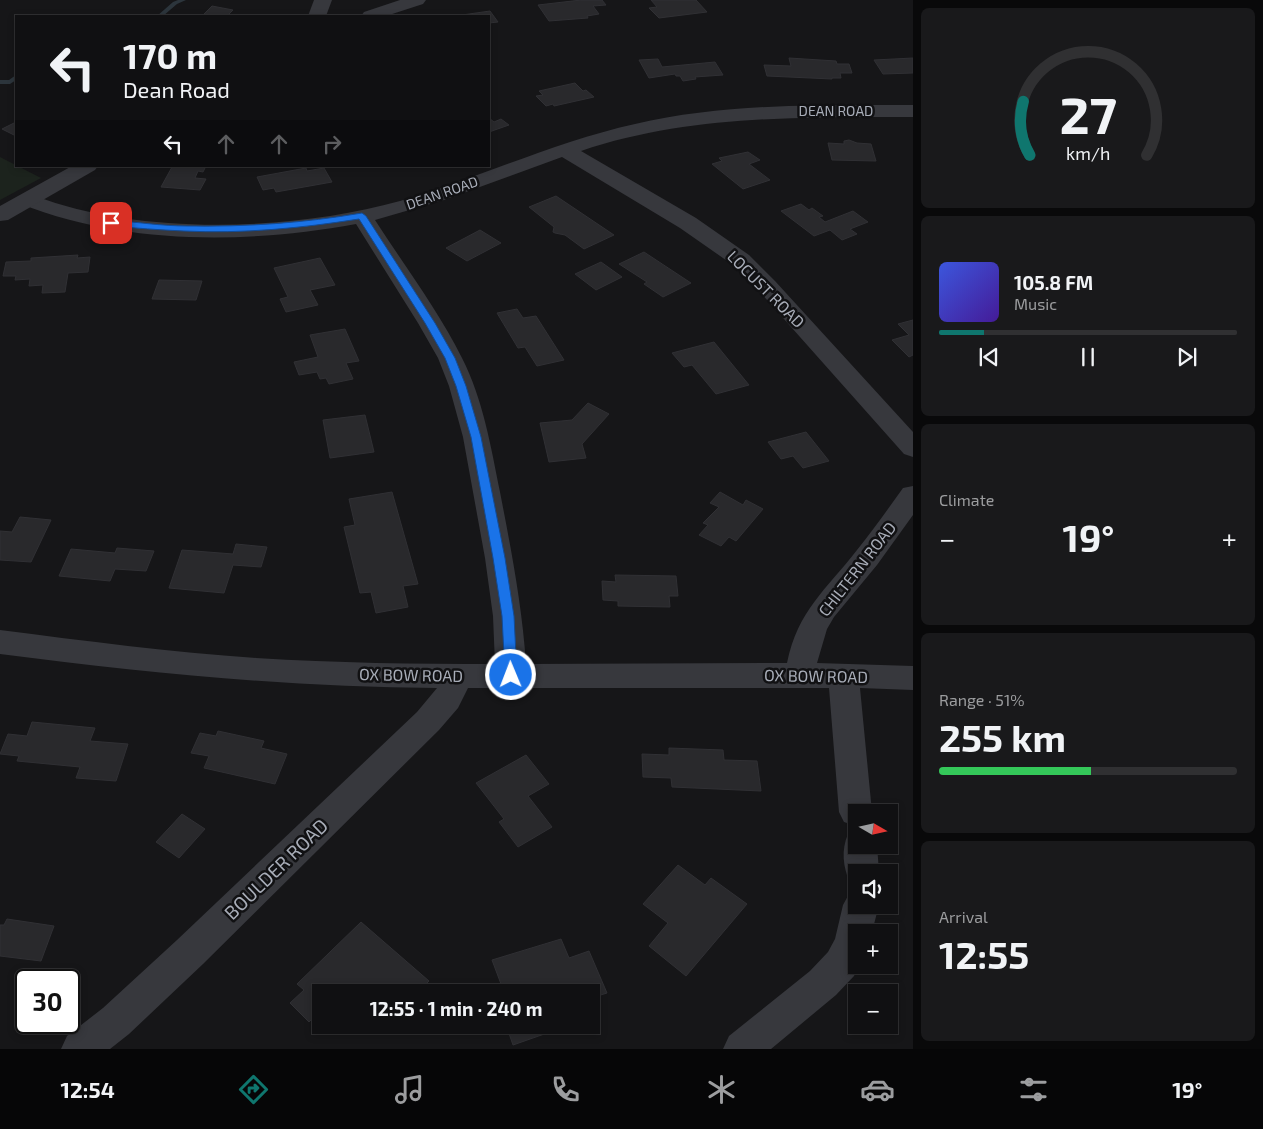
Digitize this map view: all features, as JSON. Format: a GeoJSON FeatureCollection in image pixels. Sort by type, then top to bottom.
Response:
{"type":"FeatureCollection","features":[{"type":"Feature","properties":{"kind":"street"},"geometry":{"type":"LineString","coordinates":[[317,15],[323,0]]}},
{"type":"Feature","properties":{"kind":"street"},"geometry":{"type":"LineString","coordinates":[[373,15],[417,0]]}},
{"type":"Feature","properties":{"kind":"street","name":"DEAN ROAD"},"geometry":{"type":"LineString","coordinates":[[28,200],[83,218],[130,225],[185,229],[275,227],[362,216],[408,205],[565,150],[634,130],[702,117],[791,112],[913,111]]}},
{"type":"Feature","properties":{"kind":"street","name":"LOCUST ROAD"},"geometry":{"type":"LineString","coordinates":[[565,150],[688,223],[741,260],[767,286],[913,448]]}},
{"type":"Feature","properties":{"kind":"street"},"geometry":{"type":"LineString","coordinates":[[0,215],[86,167]]}},
{"type":"Feature","properties":{"kind":"street"},"geometry":{"type":"LineString","coordinates":[[362,216],[434,329],[450,358],[461,386],[476,437],[499,558],[509,623],[511,675]]}},
{"type":"Feature","properties":{"kind":"street","name":"CHILTERN ROAD"},"geometry":{"type":"LineString","coordinates":[[800,675],[806,645],[813,626],[824,609],[867,558],[913,495]]}},
{"type":"Feature","properties":{"kind":"street","name":"OX BOW ROAD"},"geometry":{"type":"LineString","coordinates":[[0,642],[193,665],[341,674],[459,676],[800,675],[913,678]]}},
{"type":"Feature","properties":{"kind":"street","name":"BOULDER ROAD"},"geometry":{"type":"LineString","coordinates":[[80,1049],[116,1021],[178,964],[428,721],[447,699],[459,676]]}},
{"type":"Feature","properties":{"kind":"street"},"geometry":{"type":"LineString","coordinates":[[843,676],[855,804]]}},
{"type":"Feature","properties":{"kind":"street"},"geometry":{"type":"LineString","coordinates":[[742,1049],[823,983],[841,964],[852,942],[859,914]]}},
{"type":"Feature","properties":{"kind":"shaded area"},"geometry":{"type":"Polygon","coordinates":[[[0,157],[15,165],[15,167],[20,167],[41,178],[0,200],[0,157]]]}},
{"type":"Feature","properties":{"kind":"building"},"geometry":{"type":"Polygon","coordinates":[[[581,0],[602,0],[606,5],[593,6],[599,14],[587,16],[588,18],[549,21],[538,5],[581,0]]]}},
{"type":"Feature","properties":{"kind":"building"},"geometry":{"type":"Polygon","coordinates":[[[651,0],[696,0],[707,12],[659,18],[649,8],[657,7],[651,0]]]}},
{"type":"Feature","properties":{"kind":"building"},"geometry":{"type":"Polygon","coordinates":[[[212,6],[233,10],[228,15],[203,15],[212,6]]]}},
{"type":"Feature","properties":{"kind":"building"},"geometry":{"type":"Polygon","coordinates":[[[490,11],[498,22],[490,23],[490,15],[462,15],[490,11]]]}},
{"type":"Feature","properties":{"kind":"building"},"geometry":{"type":"Polygon","coordinates":[[[789,58],[836,61],[837,64],[849,64],[852,73],[840,73],[841,78],[832,79],[767,76],[764,65],[791,66],[789,58]]]}},
{"type":"Feature","properties":{"kind":"building"},"geometry":{"type":"Polygon","coordinates":[[[913,58],[913,73],[883,74],[874,60],[913,58]]]}},
{"type":"Feature","properties":{"kind":"building"},"geometry":{"type":"Polygon","coordinates":[[[658,59],[662,67],[715,62],[723,75],[695,77],[696,79],[683,81],[680,76],[675,74],[649,78],[639,60],[658,59]]]}},
{"type":"Feature","properties":{"kind":"building"},"geometry":{"type":"Polygon","coordinates":[[[575,83],[583,91],[586,90],[594,97],[546,106],[536,96],[543,95],[539,91],[575,83]]]}},
{"type":"Feature","properties":{"kind":"building"},"geometry":{"type":"Polygon","coordinates":[[[490,119],[494,122],[501,119],[509,125],[490,132],[490,119]]]}},
{"type":"Feature","properties":{"kind":"building"},"geometry":{"type":"Polygon","coordinates":[[[15,122],[15,136],[2,129],[15,122]]]}},
{"type":"Feature","properties":{"kind":"building"},"geometry":{"type":"Polygon","coordinates":[[[849,140],[857,143],[871,144],[876,161],[832,160],[828,143],[844,144],[844,141],[849,140]]]}},
{"type":"Feature","properties":{"kind":"building"},"geometry":{"type":"Polygon","coordinates":[[[748,152],[760,160],[749,164],[770,180],[743,189],[712,164],[722,161],[719,158],[748,152]]]}},
{"type":"Feature","properties":{"kind":"building"},"geometry":{"type":"Polygon","coordinates":[[[172,167],[206,167],[203,172],[198,171],[195,178],[206,179],[200,190],[161,187],[172,167]]]}},
{"type":"Feature","properties":{"kind":"building"},"geometry":{"type":"Polygon","coordinates":[[[306,168],[307,171],[324,168],[332,182],[276,192],[274,188],[263,190],[257,177],[306,168]]]}},
{"type":"Feature","properties":{"kind":"building"},"geometry":{"type":"Polygon","coordinates":[[[556,196],[614,235],[584,249],[565,235],[553,232],[554,227],[529,207],[556,196]]]}},
{"type":"Feature","properties":{"kind":"building"},"geometry":{"type":"Polygon","coordinates":[[[801,204],[809,210],[812,208],[823,216],[819,217],[825,222],[853,211],[868,222],[850,229],[857,234],[842,240],[830,230],[814,236],[781,211],[801,204]]]}},
{"type":"Feature","properties":{"kind":"building"},"geometry":{"type":"Polygon","coordinates":[[[480,230],[501,243],[467,261],[446,248],[480,230]]]}},
{"type":"Feature","properties":{"kind":"building"},"geometry":{"type":"Polygon","coordinates":[[[644,252],[691,283],[663,297],[644,284],[647,282],[619,264],[644,252]]]}},
{"type":"Feature","properties":{"kind":"building"},"geometry":{"type":"Polygon","coordinates":[[[78,255],[77,258],[90,257],[88,272],[68,273],[65,292],[42,293],[43,285],[29,286],[30,279],[15,280],[16,276],[3,276],[6,262],[31,261],[31,258],[78,255]]]}},
{"type":"Feature","properties":{"kind":"building"},"geometry":{"type":"Polygon","coordinates":[[[320,258],[335,285],[310,290],[318,305],[286,312],[280,299],[288,297],[274,268],[320,258]]]}},
{"type":"Feature","properties":{"kind":"building"},"geometry":{"type":"Polygon","coordinates":[[[601,262],[622,277],[596,290],[575,274],[601,262]]]}},
{"type":"Feature","properties":{"kind":"building"},"geometry":{"type":"Polygon","coordinates":[[[159,280],[202,281],[196,300],[152,299],[159,280]]]}},
{"type":"Feature","properties":{"kind":"building"},"geometry":{"type":"Polygon","coordinates":[[[517,309],[523,318],[536,316],[564,360],[537,366],[525,347],[518,348],[497,313],[517,309]]]}},
{"type":"Feature","properties":{"kind":"building"},"geometry":{"type":"Polygon","coordinates":[[[913,320],[913,355],[909,357],[892,340],[909,335],[898,324],[913,320]]]}},
{"type":"Feature","properties":{"kind":"building"},"geometry":{"type":"Polygon","coordinates":[[[345,329],[359,361],[346,363],[353,379],[329,384],[326,378],[320,379],[317,372],[299,375],[294,362],[318,357],[310,335],[345,329]]]}},
{"type":"Feature","properties":{"kind":"building"},"geometry":{"type":"Polygon","coordinates":[[[714,342],[749,385],[716,394],[692,365],[684,367],[672,353],[714,342]]]}},
{"type":"Feature","properties":{"kind":"building"},"geometry":{"type":"Polygon","coordinates":[[[588,403],[609,414],[582,444],[586,458],[549,462],[540,423],[572,420],[588,403]]]}},
{"type":"Feature","properties":{"kind":"building"},"geometry":{"type":"Polygon","coordinates":[[[365,415],[374,452],[330,458],[323,420],[365,415]]]}},
{"type":"Feature","properties":{"kind":"building"},"geometry":{"type":"Polygon","coordinates":[[[806,432],[829,461],[803,468],[793,456],[781,459],[768,442],[806,432]]]}},
{"type":"Feature","properties":{"kind":"building"},"geometry":{"type":"Polygon","coordinates":[[[392,492],[418,584],[403,586],[408,607],[376,613],[371,592],[360,593],[344,527],[355,525],[349,499],[392,492]]]}},
{"type":"Feature","properties":{"kind":"building"},"geometry":{"type":"Polygon","coordinates":[[[720,492],[743,505],[746,500],[763,509],[736,541],[729,537],[721,546],[699,535],[708,525],[703,523],[719,507],[710,503],[720,492]]]}},
{"type":"Feature","properties":{"kind":"building"},"geometry":{"type":"Polygon","coordinates":[[[20,517],[51,520],[31,562],[0,560],[0,531],[12,532],[20,517]]]}},
{"type":"Feature","properties":{"kind":"building"},"geometry":{"type":"Polygon","coordinates":[[[236,544],[267,547],[261,567],[233,565],[224,593],[169,588],[182,550],[233,554],[236,544]]]}},
{"type":"Feature","properties":{"kind":"building"},"geometry":{"type":"Polygon","coordinates":[[[117,548],[154,551],[146,571],[115,569],[110,581],[59,576],[71,549],[115,553],[117,548]]]}},
{"type":"Feature","properties":{"kind":"building"},"geometry":{"type":"Polygon","coordinates":[[[615,575],[676,576],[678,596],[669,596],[670,607],[618,606],[618,601],[603,600],[602,581],[616,582],[615,575]]]}},
{"type":"Feature","properties":{"kind":"building"},"geometry":{"type":"Polygon","coordinates":[[[32,722],[95,728],[90,741],[128,744],[116,781],[76,778],[80,767],[17,761],[19,756],[0,754],[8,734],[27,736],[32,722]]]}},
{"type":"Feature","properties":{"kind":"building"},"geometry":{"type":"Polygon","coordinates":[[[218,731],[264,741],[261,748],[287,754],[275,784],[204,768],[209,756],[191,753],[200,733],[216,736],[218,731]]]}},
{"type":"Feature","properties":{"kind":"building"},"geometry":{"type":"Polygon","coordinates":[[[669,748],[723,750],[724,760],[757,761],[761,791],[672,787],[671,778],[643,777],[642,754],[669,755],[669,748]]]}},
{"type":"Feature","properties":{"kind":"building"},"geometry":{"type":"Polygon","coordinates":[[[526,755],[549,784],[528,796],[552,827],[518,847],[499,822],[504,819],[476,783],[526,755]]]}},
{"type":"Feature","properties":{"kind":"building"},"geometry":{"type":"Polygon","coordinates":[[[182,814],[205,829],[179,858],[156,842],[182,814]]]}},
{"type":"Feature","properties":{"kind":"building"},"geometry":{"type":"Polygon","coordinates":[[[678,865],[705,885],[711,878],[747,904],[686,976],[649,946],[668,923],[643,904],[678,865]]]}},
{"type":"Feature","properties":{"kind":"building"},"geometry":{"type":"Polygon","coordinates":[[[7,919],[54,926],[41,961],[0,956],[0,925],[4,925],[7,919]]]}},
{"type":"Feature","properties":{"kind":"building"},"geometry":{"type":"Polygon","coordinates":[[[361,922],[429,981],[426,984],[312,984],[312,1019],[309,1022],[290,1003],[304,990],[297,984],[361,922]]]}},
{"type":"Feature","properties":{"kind":"building"},"geometry":{"type":"Polygon","coordinates":[[[561,939],[569,958],[589,951],[607,993],[600,995],[600,984],[501,984],[492,960],[561,939]]]}},
{"type":"Feature","properties":{"kind":"building"},"geometry":{"type":"Polygon","coordinates":[[[509,1034],[544,1034],[513,1045],[509,1034]]]}},
{"type":"Feature","properties":{"kind":"waterway"},"geometry":{"type":"LineString","coordinates":[[161,15],[175,3],[183,0]]}},
{"type":"Feature","properties":{"kind":"waterway"},"geometry":{"type":"LineString","coordinates":[[0,82],[10,82],[15,78]]}},
{"type":"Feature","properties":{"kind":"route"},"geometry":{"type":"LineString","coordinates":[[111,223],[185,229],[244,229],[318,223],[362,216],[430,323],[450,358],[461,386],[476,437],[499,558],[508,616],[511,675]]}}]}
